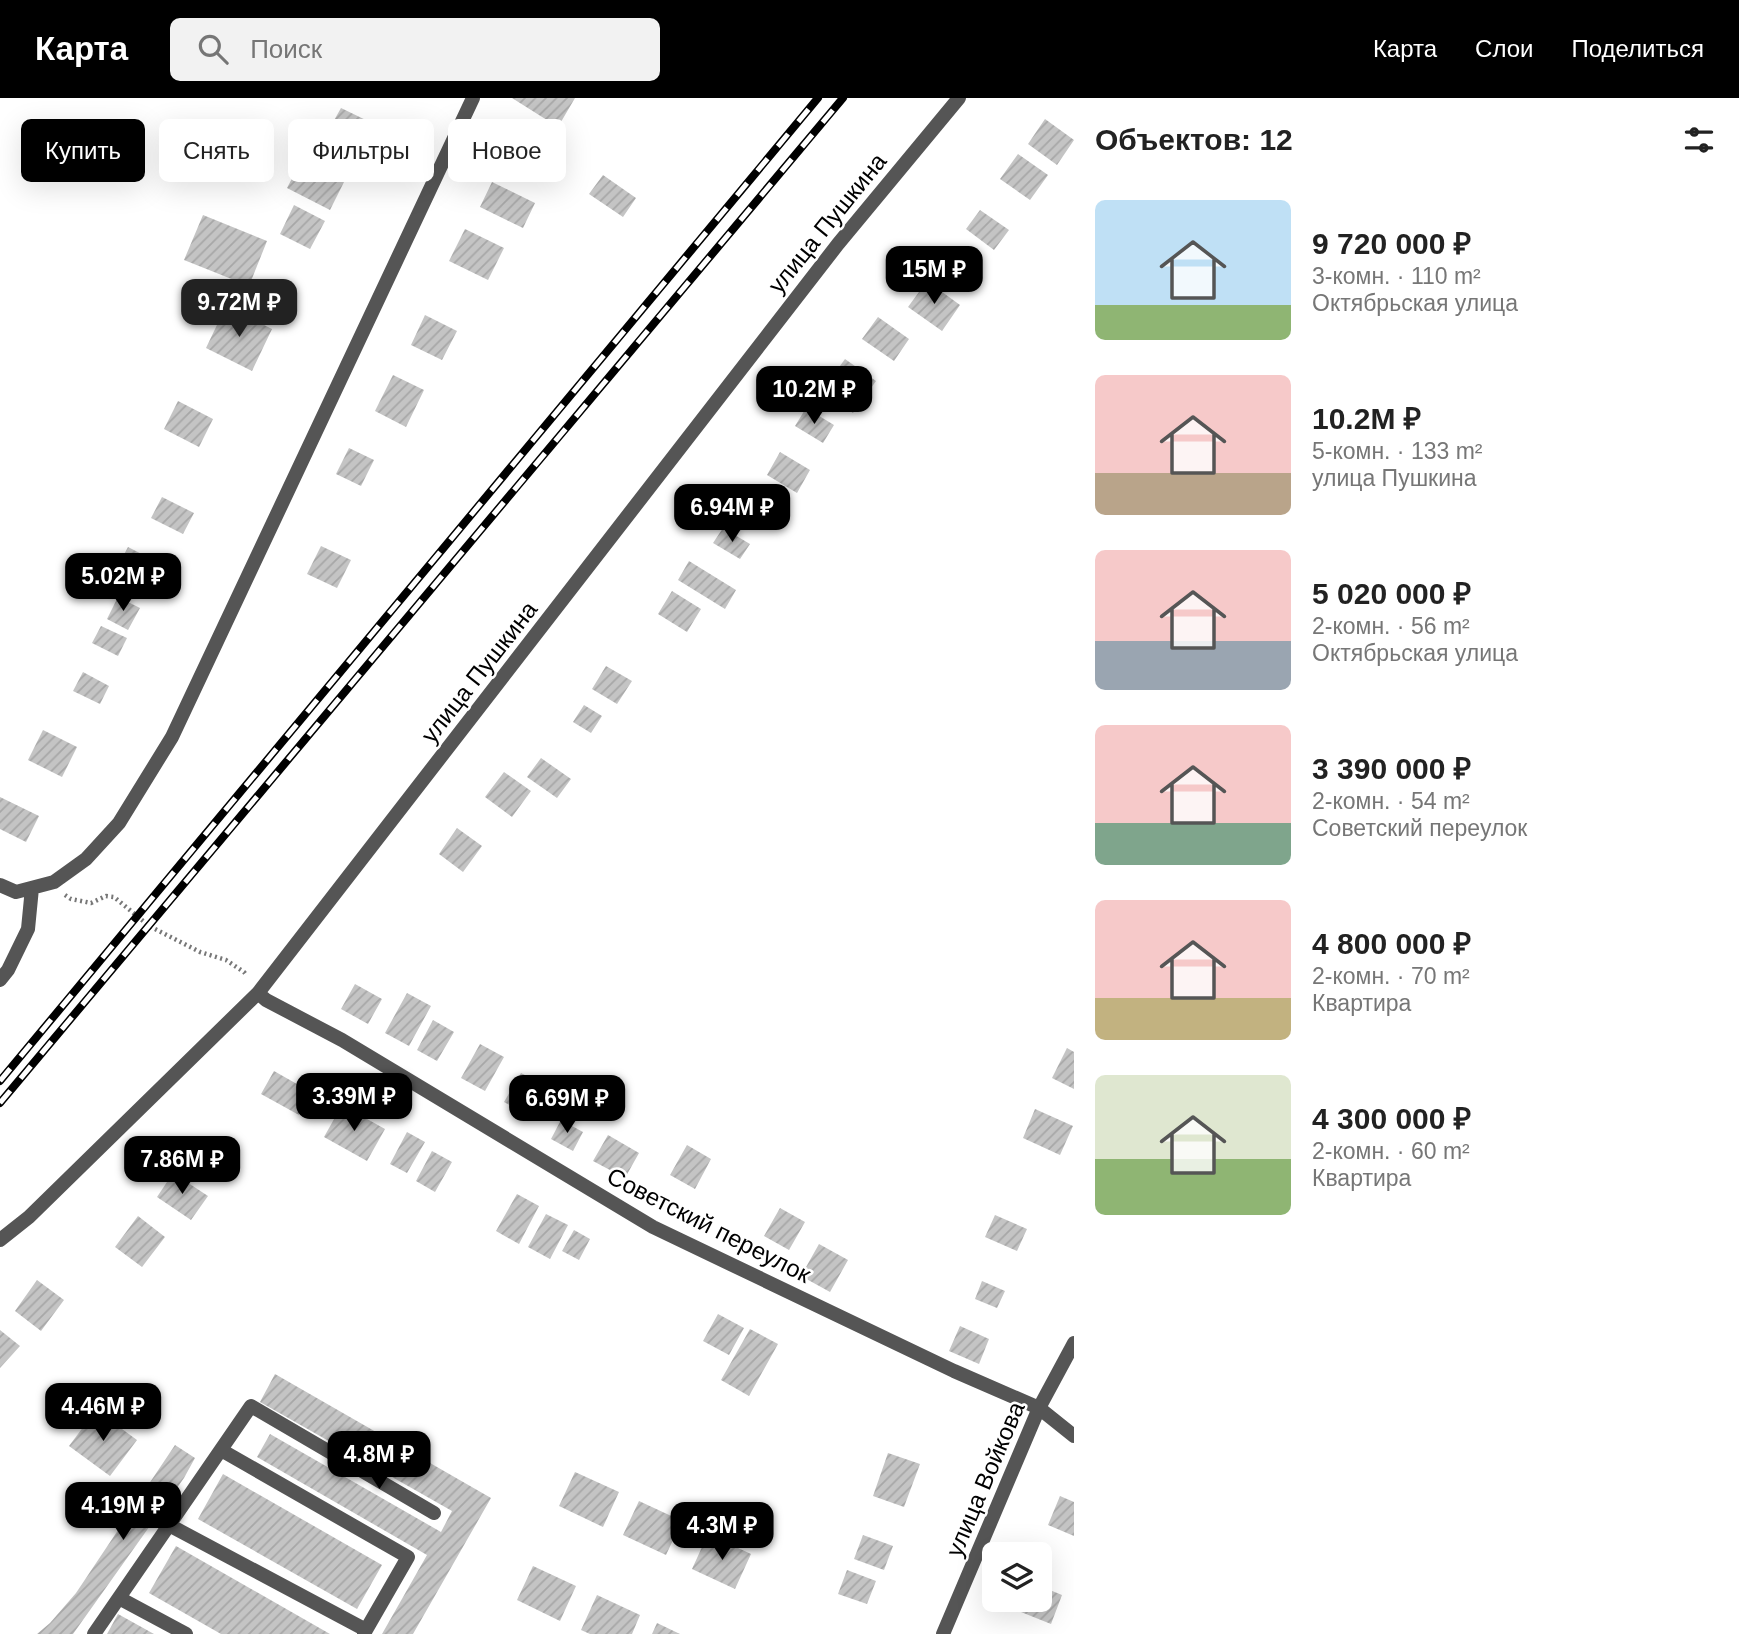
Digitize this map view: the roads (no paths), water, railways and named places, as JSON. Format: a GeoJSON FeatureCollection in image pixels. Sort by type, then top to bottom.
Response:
{"type":"FeatureCollection","features":[{"type":"Feature","properties":{"kind":"street"},"geometry":{"type":"LineString","coordinates":[[0,885],[16,892],[54,882],[86,859],[119,823],[172,737],[473,98]]}},
{"type":"Feature","properties":{"kind":"street","name":"улица Пушкина"},"geometry":{"type":"LineString","coordinates":[[0,1240],[29,1217],[258,993],[838,244],[959,98]]}},
{"type":"Feature","properties":{"kind":"street"},"geometry":{"type":"LineString","coordinates":[[0,979],[8,970],[28,929],[39,886]]}},
{"type":"Feature","properties":{"kind":"street","name":"Советский переулок"},"geometry":{"type":"LineString","coordinates":[[258,993],[266,1000],[342,1040],[653,1227],[954,1371],[1040,1408],[1074,1436]]}},
{"type":"Feature","properties":{"kind":"street","name":"улица Войкова"},"geometry":{"type":"LineString","coordinates":[[943,1634],[1040,1408],[1074,1343]]}},
{"type":"Feature","properties":{"kind":"street"},"geometry":{"type":"LineString","coordinates":[[94,1634],[251,1406],[435,1513]]}},
{"type":"Feature","properties":{"kind":"street"},"geometry":{"type":"LineString","coordinates":[[169,1525],[365,1632],[408,1557],[221,1450]]}},
{"type":"Feature","properties":{"kind":"street"},"geometry":{"type":"LineString","coordinates":[[119,1598],[186,1634]]}},
{"type":"Feature","properties":{"kind":"railway"},"geometry":{"type":"LineString","coordinates":[[0,1081],[818,98]]}},
{"type":"Feature","properties":{"kind":"railway"},"geometry":{"type":"LineString","coordinates":[[0,1103],[843,98]]}}]}
